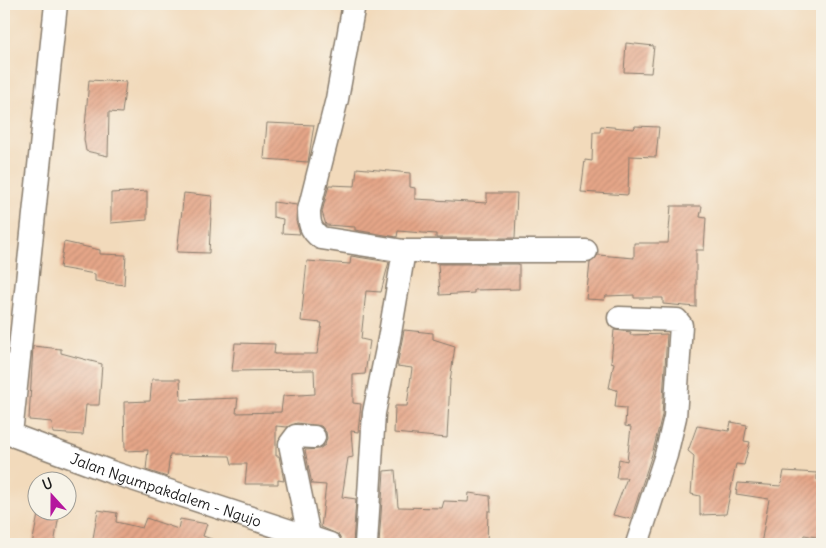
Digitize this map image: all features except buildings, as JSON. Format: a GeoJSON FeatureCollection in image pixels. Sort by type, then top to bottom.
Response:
{"type":"FeatureCollection","features":[{"type":"Feature","properties":{"kind":"street"},"geometry":{"type":"LineString","coordinates":[[7,433],[56,4]]}},
{"type":"Feature","properties":{"kind":"street"},"geometry":{"type":"LineString","coordinates":[[354,4],[337,99],[309,210],[309,222],[313,232],[321,238],[404,251],[586,251]]}},
{"type":"Feature","properties":{"kind":"street"},"geometry":{"type":"LineString","coordinates":[[366,544],[374,413],[390,339],[404,251]]}},
{"type":"Feature","properties":{"kind":"street"},"geometry":{"type":"LineString","coordinates":[[619,318],[677,320],[681,325],[675,417],[666,456],[637,544]]}},
{"type":"Feature","properties":{"kind":"street","name":"Jalan Ngumpakdalem - Ngujo"},"geometry":{"type":"LineString","coordinates":[[7,433],[111,472],[319,540]]}},
{"type":"Feature","properties":{"kind":"street"},"geometry":{"type":"LineString","coordinates":[[314,437],[296,436],[290,444],[319,540]]}}]}
